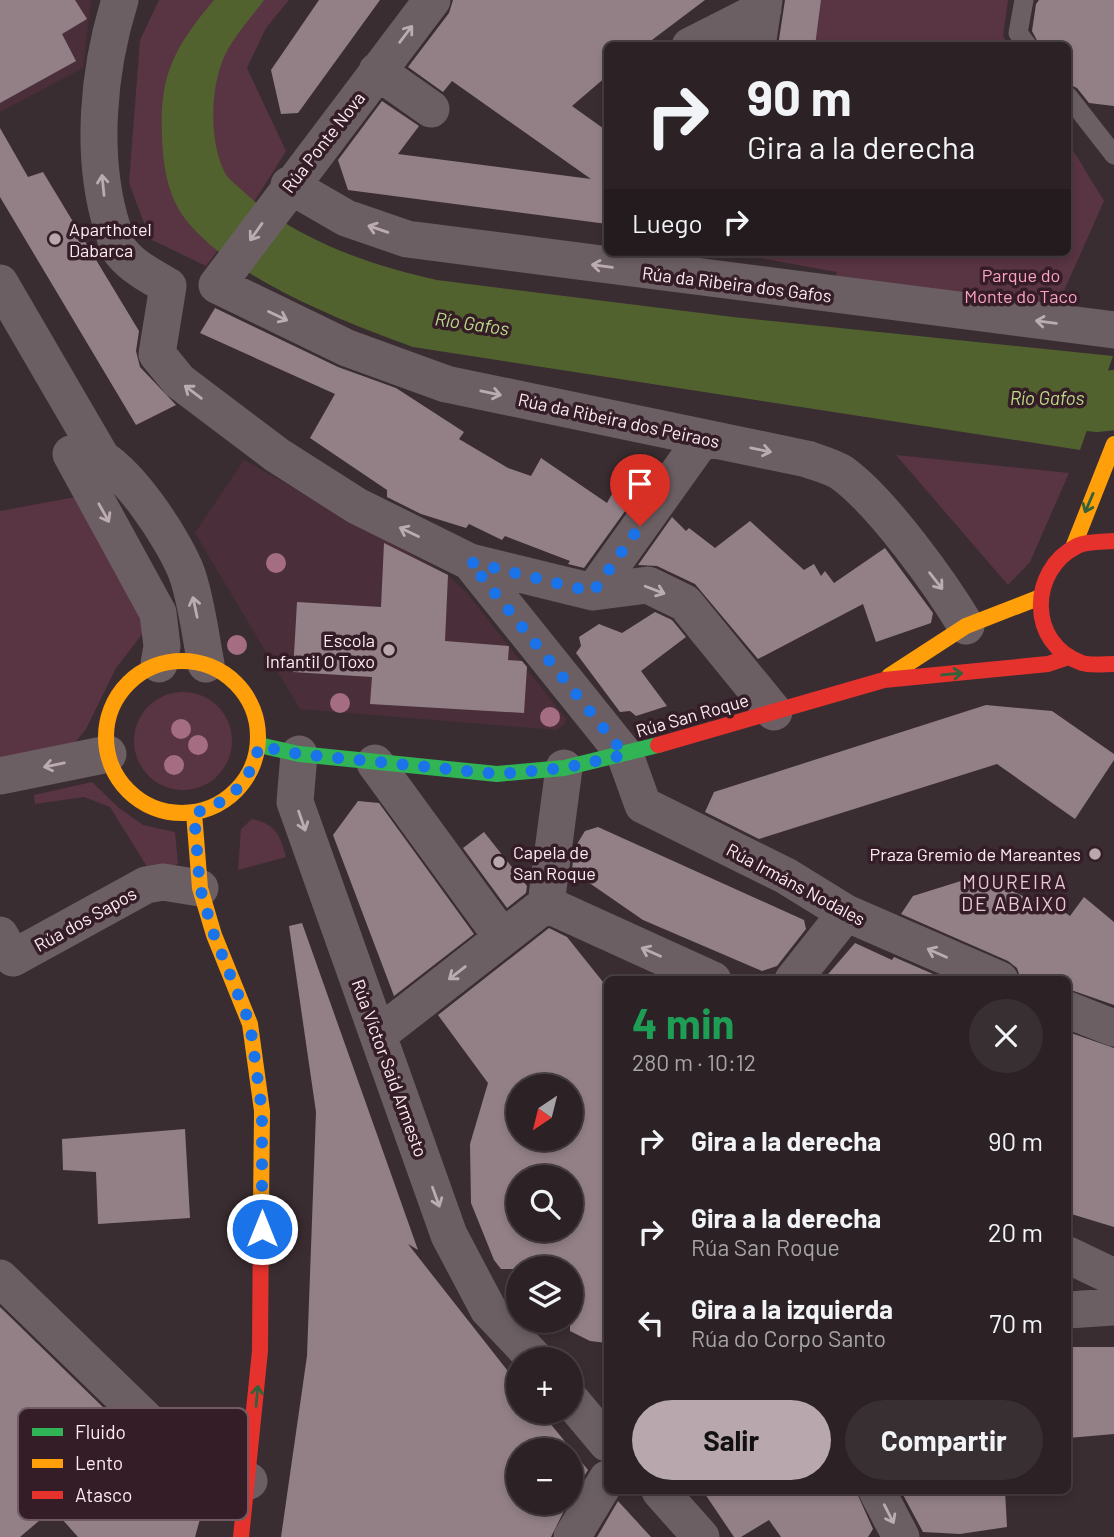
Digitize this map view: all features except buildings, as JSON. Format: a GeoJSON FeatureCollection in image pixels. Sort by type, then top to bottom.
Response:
{"type":"FeatureCollection","features":[{"type":"Feature","properties":{"kind":"main road"},"geometry":{"type":"LineString","coordinates":[[1074,545],[1114,444]]}},
{"type":"Feature","properties":{"kind":"main road"},"geometry":{"type":"LineString","coordinates":[[1114,541],[1094,539],[1074,545],[1049,567],[1038,598],[1039,616],[1045,632],[1069,657],[1087,664],[1114,664]]}},
{"type":"Feature","properties":{"kind":"main road","name":"Rúa San Roque"},"geometry":{"type":"LineString","coordinates":[[884,680],[966,626],[1038,598]]}},
{"type":"Feature","properties":{"kind":"main road","name":"Rúa San Roque"},"geometry":{"type":"LineString","coordinates":[[259,746],[299,754],[375,763],[498,774],[564,768],[625,755],[884,680],[1048,664],[1069,657]]}},
{"type":"Feature","properties":{"kind":"main road"},"geometry":{"type":"LineString","coordinates":[[190,660],[206,664],[229,677],[247,695],[259,728],[259,746],[254,765],[244,783],[213,807],[194,813],[156,809],[139,800],[114,772],[108,754],[108,716],[127,684],[159,664],[190,660]]}},
{"type":"Feature","properties":{"kind":"main road"},"geometry":{"type":"LineString","coordinates":[[1087,664],[1105,684]]}},
{"type":"Feature","properties":{"kind":"main road"},"geometry":{"type":"LineString","coordinates":[[194,813],[200,888],[214,935],[250,1024],[262,1111],[260,1350],[248,1488]]}},
{"type":"Feature","properties":{"kind":"street"},"geometry":{"type":"LineString","coordinates":[[120,0],[109,42],[100,121],[104,202],[120,251],[144,272],[169,286],[224,275]]}},
{"type":"Feature","properties":{"kind":"street","name":"Rúa Ponte Nova"},"geometry":{"type":"LineString","coordinates":[[224,275],[284,192],[432,0]]}},
{"type":"Feature","properties":{"kind":"street"},"geometry":{"type":"LineString","coordinates":[[697,42],[763,4]]}},
{"type":"Feature","properties":{"kind":"street"},"geometry":{"type":"LineString","coordinates":[[758,42],[763,4]]}},
{"type":"Feature","properties":{"kind":"street"},"geometry":{"type":"LineString","coordinates":[[377,71],[431,108]]}},
{"type":"Feature","properties":{"kind":"street","name":"Rúa da Ribeira dos Gafos"},"geometry":{"type":"LineString","coordinates":[[284,192],[346,218],[407,239],[1114,330]]}},
{"type":"Feature","properties":{"kind":"street","name":"Rúa da Ribeira dos Peiraos"},"geometry":{"type":"LineString","coordinates":[[224,275],[347,348],[446,384],[807,459],[841,472],[908,545],[948,596],[966,626]]}},
{"type":"Feature","properties":{"kind":"street"},"geometry":{"type":"LineString","coordinates":[[0,283],[103,460]]}},
{"type":"Feature","properties":{"kind":"street"},"geometry":{"type":"LineString","coordinates":[[169,286],[158,354],[179,382],[234,423],[357,506],[470,562],[593,592],[648,585],[685,603],[774,712]]}},
{"type":"Feature","properties":{"kind":"street"},"geometry":{"type":"LineString","coordinates":[[593,592],[703,438]]}},
{"type":"Feature","properties":{"kind":"street"},"geometry":{"type":"LineString","coordinates":[[159,664],[162,646],[158,613],[71,454],[87,452],[103,460],[129,482],[178,552],[188,577],[206,664]]}},
{"type":"Feature","properties":{"kind":"street","name":"Rúa Irmáns Nodales"},"geometry":{"type":"LineString","coordinates":[[470,562],[625,755],[643,805],[786,876],[846,913],[991,976]]}},
{"type":"Feature","properties":{"kind":"street"},"geometry":{"type":"LineString","coordinates":[[0,776],[108,754]]}},
{"type":"Feature","properties":{"kind":"street","name":"Rúa Víctor Said Armesto"},"geometry":{"type":"LineString","coordinates":[[299,754],[295,802],[449,1235],[488,1309],[524,1347]]}},
{"type":"Feature","properties":{"kind":"street"},"geometry":{"type":"LineString","coordinates":[[375,763],[502,937]]}},
{"type":"Feature","properties":{"kind":"street"},"geometry":{"type":"LineString","coordinates":[[378,1035],[546,904],[564,768]]}},
{"type":"Feature","properties":{"kind":"street","name":"Rúa dos Sapos"},"geometry":{"type":"LineString","coordinates":[[6,947],[146,885],[163,881],[200,888]]}},
{"type":"Feature","properties":{"kind":"street"},"geometry":{"type":"LineString","coordinates":[[546,904],[704,976]]}},
{"type":"Feature","properties":{"kind":"street"},"geometry":{"type":"LineString","coordinates":[[796,976],[846,913]]}},
{"type":"Feature","properties":{"kind":"street"},"geometry":{"type":"LineString","coordinates":[[1071,1011],[1114,1028]]}},
{"type":"Feature","properties":{"kind":"street"},"geometry":{"type":"LineString","coordinates":[[1071,1256],[1114,1277]]}},
{"type":"Feature","properties":{"kind":"street"},"geometry":{"type":"LineString","coordinates":[[0,1278],[134,1408]]}},
{"type":"Feature","properties":{"kind":"street"},"geometry":{"type":"LineString","coordinates":[[1071,1310],[1114,1307]]}},
{"type":"Feature","properties":{"kind":"street"},"geometry":{"type":"LineString","coordinates":[[583,1390],[604,1399]]}},
{"type":"Feature","properties":{"kind":"street"},"geometry":{"type":"LineString","coordinates":[[583,1414],[604,1439]]}},
{"type":"Feature","properties":{"kind":"street"},"geometry":{"type":"LineString","coordinates":[[572,1537],[604,1484]]}},
{"type":"Feature","properties":{"kind":"street"},"geometry":{"type":"LineString","coordinates":[[663,1494],[701,1537]]}},
{"type":"Feature","properties":{"kind":"street"},"geometry":{"type":"LineString","coordinates":[[879,1494],[901,1537]]}},
{"type":"Feature","properties":{"kind":"lane"},"geometry":{"type":"LineString","coordinates":[[1024,0],[1018,33],[1025,42]]}},
{"type":"Feature","properties":{"kind":"lane"},"geometry":{"type":"LineString","coordinates":[[1071,100],[1114,155]]}},
{"type":"Feature","properties":{"kind":"shaded area"},"geometry":{"type":"Polygon","coordinates":[[[0,0],[91,0],[83,68],[0,112],[0,0]]]}},
{"type":"Feature","properties":{"kind":"shaded area","name":"Escola Infantil O Toxo"},"geometry":{"type":"Polygon","coordinates":[[[244,460],[448,575],[466,592],[566,719],[565,724],[557,730],[300,709],[195,533],[244,460]]]}},
{"type":"Feature","properties":{"kind":"green space"},"geometry":{"type":"Polygon","coordinates":[[[159,0],[289,0],[266,28],[247,68],[286,151],[254,202],[206,266],[150,239],[129,183],[140,40],[159,0]]]}},
{"type":"Feature","properties":{"kind":"green space"},"geometry":{"type":"Polygon","coordinates":[[[821,0],[1008,0],[1003,36],[1006,42],[815,42],[821,0]]]}},
{"type":"Feature","properties":{"kind":"green space","name":"Parque do Monte do Taco"},"geometry":{"type":"Polygon","coordinates":[[[1071,147],[1104,201],[1050,322],[832,296],[837,272],[749,256],[1071,256],[1071,147]]]}},
{"type":"Feature","properties":{"kind":"green space"},"geometry":{"type":"Polygon","coordinates":[[[896,455],[1069,473],[1030,562],[1008,585],[896,455]]]}},
{"type":"Feature","properties":{"kind":"green space"},"geometry":{"type":"Polygon","coordinates":[[[97,493],[164,606],[116,668],[86,729],[69,750],[0,760],[0,511],[97,493]]]}},
{"type":"Feature","properties":{"kind":"green space"},"geometry":{"type":"Polygon","coordinates":[[[183,692],[202,696],[217,707],[228,722],[232,741],[228,760],[217,775],[202,786],[183,790],[164,786],[149,775],[138,760],[134,741],[138,722],[149,707],[164,696],[183,692]]]}},
{"type":"Feature","properties":{"kind":"green space"},"geometry":{"type":"Polygon","coordinates":[[[92,782],[119,808],[143,825],[175,832],[178,864],[151,873],[110,807],[84,797],[35,804],[34,795],[92,782]]]}},
{"type":"Feature","properties":{"kind":"green space"},"geometry":{"type":"Polygon","coordinates":[[[252,819],[272,827],[282,842],[286,857],[238,870],[241,829],[252,819]]]}},
{"type":"Feature","properties":{"kind":"water","name":"Río Gafos"},"geometry":{"type":"Polygon","coordinates":[[[214,0],[264,0],[232,42],[219,70],[213,115],[220,160],[227,176],[244,192],[286,224],[310,237],[386,267],[437,280],[733,317],[1113,356],[1080,450],[413,347],[323,311],[260,280],[206,241],[186,220],[174,200],[165,168],[162,114],[167,77],[180,46],[214,0]]]}},
{"type":"Feature","properties":{"kind":"waterway","name":"Río Gafos"},"geometry":{"type":"LineString","coordinates":[[1014,392],[1097,402],[1114,400]]}},
{"type":"Feature","properties":{"kind":"traffic: fast"},"geometry":{"type":"LineString","coordinates":[[259,745],[299,754],[497,774],[564,768],[658,745]]}},
{"type":"Feature","properties":{"kind":"traffic: slow"},"geometry":{"type":"LineString","coordinates":[[1074,545],[1114,444]]}},
{"type":"Feature","properties":{"kind":"traffic: slow"},"geometry":{"type":"LineString","coordinates":[[889,676],[966,626],[1038,598]]}},
{"type":"Feature","properties":{"kind":"traffic: slow"},"geometry":{"type":"LineString","coordinates":[[182,661],[211,667],[236,683],[252,708],[258,737],[252,766],[236,791],[211,807],[182,813],[153,807],[128,791],[112,766],[106,737],[112,708],[128,683],[153,667],[182,661]]}},
{"type":"Feature","properties":{"kind":"traffic: slow"},"geometry":{"type":"LineString","coordinates":[[194,813],[200,888],[214,935],[250,1024],[262,1111],[261,1210]]}},
{"type":"Feature","properties":{"kind":"traffic: jam"},"geometry":{"type":"LineString","coordinates":[[1114,541],[1081,544],[1061,557],[1050,572],[1043,589],[1041,606],[1044,624],[1051,640],[1064,654],[1086,664],[1114,664]]}},
{"type":"Feature","properties":{"kind":"traffic: jam"},"geometry":{"type":"LineString","coordinates":[[658,745],[884,680],[1048,664],[1069,657]]}},
{"type":"Feature","properties":{"kind":"traffic: jam"},"geometry":{"type":"LineString","coordinates":[[248,1468],[260,1351],[261,1210]]}},
{"type":"Feature","properties":{"kind":"traffic: jam"},"geometry":{"type":"LineString","coordinates":[[241,1537],[243,1520]]}},
{"type":"Feature","properties":{"kind":"place","name":"Aparthotel Dabarca"},"geometry":{"type":"Point","coordinates":[55,239]}},
{"type":"Feature","properties":{"kind":"place","name":"Escola Infantil O Toxo"},"geometry":{"type":"Point","coordinates":[389,650]}},
{"type":"Feature","properties":{"kind":"place","name":"Praza Gremio de Mareantes"},"geometry":{"type":"Point","coordinates":[1095,854]}},
{"type":"Feature","properties":{"kind":"place","name":"Capela de San Roque"},"geometry":{"type":"Point","coordinates":[499,862]}},
{"type":"Feature","properties":{"kind":"district","name":"MOUREIRA DE ABAIXO"},"geometry":{"type":"Point","coordinates":[1015,892]}},
{"type":"Feature","properties":{"kind":"route"},"geometry":{"type":"LineString","coordinates":[[262,1229],[262,1111],[250,1024],[214,935],[200,888],[194,813],[213,807],[230,797],[244,783],[254,765],[259,746],[299,754],[375,763],[498,774],[564,768],[625,755],[470,562],[593,592],[640,526]]}}]}
